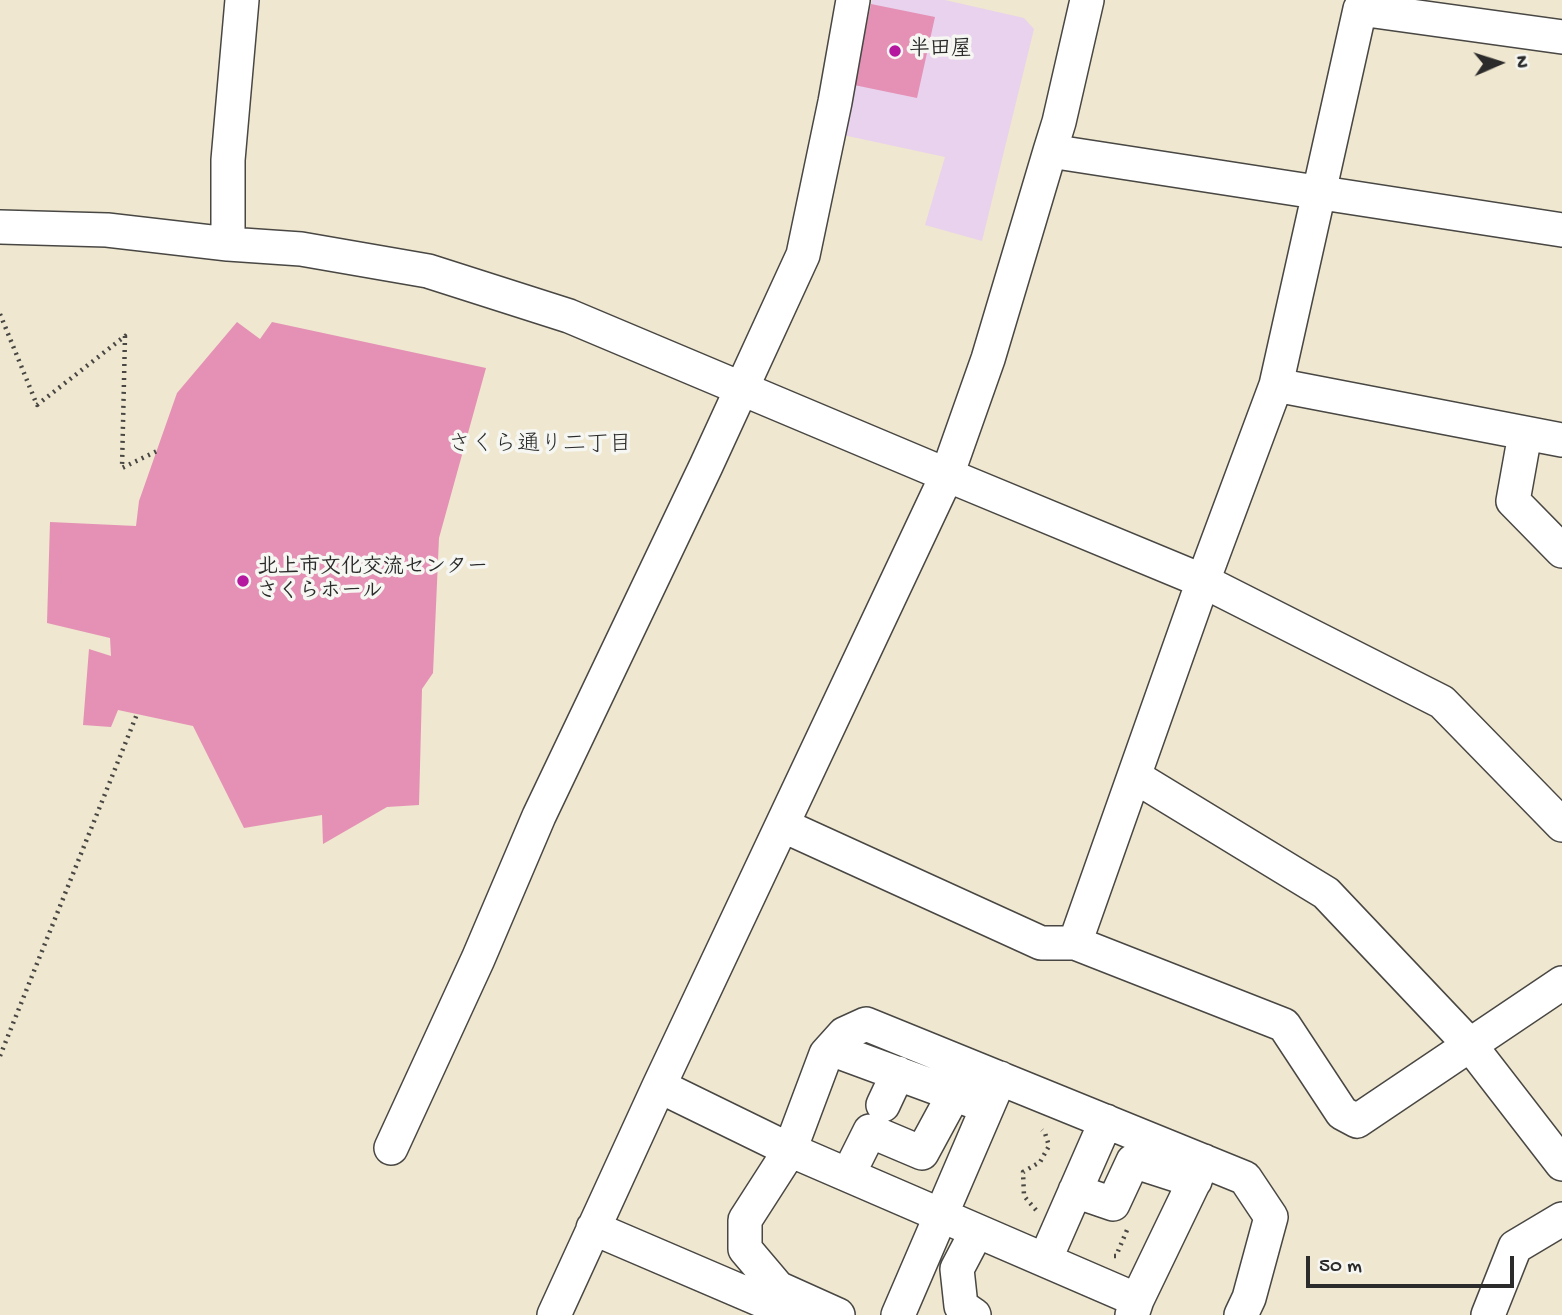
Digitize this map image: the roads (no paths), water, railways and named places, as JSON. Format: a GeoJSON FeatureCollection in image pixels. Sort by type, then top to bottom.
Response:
{"type":"FeatureCollection","features":[{"type":"Feature","properties":{"kind":"street"},"geometry":{"type":"LineString","coordinates":[[228,244],[228,160],[242,0]]}},
{"type":"Feature","properties":{"kind":"street"},"geometry":{"type":"LineString","coordinates":[[391,1148],[478,959],[539,817],[803,255],[853,0]]}},
{"type":"Feature","properties":{"kind":"street"},"geometry":{"type":"LineString","coordinates":[[554,1315],[947,475],[988,359],[1059,122],[1087,0]]}},
{"type":"Feature","properties":{"kind":"street"},"geometry":{"type":"LineString","coordinates":[[1075,943],[1203,581],[1276,385],[1360,9],[1562,37]]}},
{"type":"Feature","properties":{"kind":"street"},"geometry":{"type":"LineString","coordinates":[[1050,151],[1562,230]]}},
{"type":"Feature","properties":{"kind":"street"},"geometry":{"type":"LineString","coordinates":[[0,227],[107,230],[228,244],[301,249],[428,271],[569,316],[1203,581],[1441,702],[1562,825]]}},
{"type":"Feature","properties":{"kind":"street"},"geometry":{"type":"LineString","coordinates":[[1276,385],[1562,440]]}},
{"type":"Feature","properties":{"kind":"street"},"geometry":{"type":"LineString","coordinates":[[1525,434],[1513,501],[1562,551]]}},
{"type":"Feature","properties":{"kind":"street"},"geometry":{"type":"LineString","coordinates":[[1134,776],[1326,893],[1470,1045],[1562,1164]]}},
{"type":"Feature","properties":{"kind":"street"},"geometry":{"type":"LineString","coordinates":[[782,825],[1041,943],[1075,943],[1284,1025],[1342,1113],[1357,1121],[1562,983]]}},
{"type":"Feature","properties":{"kind":"street"},"geometry":{"type":"LineString","coordinates":[[838,1315],[778,1288],[745,1249],[745,1220],[790,1150],[826,1054],[844,1034],[866,1024],[994,1092],[1106,1121],[1200,1171]]}},
{"type":"Feature","properties":{"kind":"street"},"geometry":{"type":"LineString","coordinates":[[831,1049],[954,1094],[994,1092]]}},
{"type":"Feature","properties":{"kind":"street"},"geometry":{"type":"LineString","coordinates":[[883,1105],[898,1073]]}},
{"type":"Feature","properties":{"kind":"street"},"geometry":{"type":"LineString","coordinates":[[659,1086],[790,1150],[1045,1260],[1134,1307],[1200,1171]]}},
{"type":"Feature","properties":{"kind":"street"},"geometry":{"type":"LineString","coordinates":[[898,1315],[994,1092]]}},
{"type":"Feature","properties":{"kind":"street"},"geometry":{"type":"LineString","coordinates":[[848,1175],[870,1131],[922,1153],[954,1094]]}},
{"type":"Feature","properties":{"kind":"street"},"geometry":{"type":"LineString","coordinates":[[1045,1260],[1106,1121]]}},
{"type":"Feature","properties":{"kind":"street"},"geometry":{"type":"LineString","coordinates":[[1070,1203],[1113,1204],[1133,1161],[1245,1178],[1271,1216],[1250,1298],[1241,1315]]}},
{"type":"Feature","properties":{"kind":"street"},"geometry":{"type":"LineString","coordinates":[[1488,1315],[1515,1247],[1562,1219]]}},
{"type":"Feature","properties":{"kind":"street"},"geometry":{"type":"LineString","coordinates":[[593,1228],[775,1311]]}},
{"type":"Feature","properties":{"kind":"street"},"geometry":{"type":"LineString","coordinates":[[974,1315],[961,1306],[957,1269],[977,1231]]}},
{"type":"Feature","properties":{"kind":"place","name":"半田屋"},"geometry":{"type":"Point","coordinates":[895,51]}},
{"type":"Feature","properties":{"kind":"place","name":"北上市文化交流センター さくらホール"},"geometry":{"type":"Point","coordinates":[243,581]}},
{"type":"Feature","properties":{"kind":"district","name":"さくら通り二丁目"},"geometry":{"type":"Point","coordinates":[540,446]}}]}
